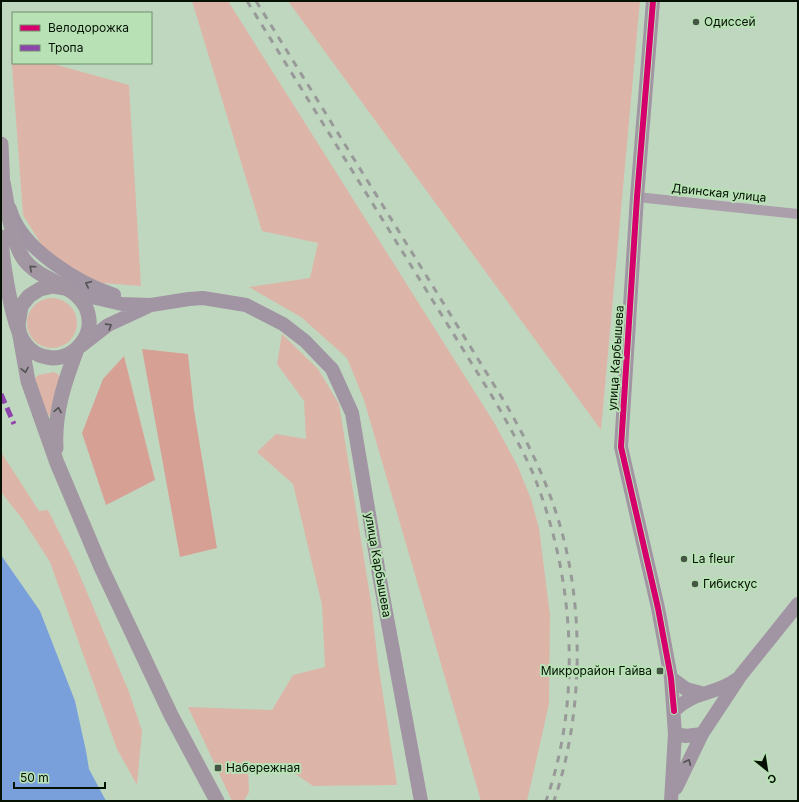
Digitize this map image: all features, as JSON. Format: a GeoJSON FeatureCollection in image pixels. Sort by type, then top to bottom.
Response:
{"type":"FeatureCollection","features":[{"type":"Feature","properties":{"kind":"main road","name":"улица Карбышева"},"geometry":{"type":"LineString","coordinates":[[653,1],[637,198],[621,447],[658,608],[671,678],[675,734],[672,799]]}},
{"type":"Feature","properties":{"kind":"main road"},"geometry":{"type":"LineString","coordinates":[[1,144],[3,182],[1,228]]}},
{"type":"Feature","properties":{"kind":"main road"},"geometry":{"type":"LineString","coordinates":[[3,182],[14,235],[23,257],[28,264],[41,275],[78,296],[83,301],[89,315],[89,330],[86,337],[77,349],[68,374],[57,414],[55,430],[56,463]]}},
{"type":"Feature","properties":{"kind":"main road"},"geometry":{"type":"LineString","coordinates":[[3,182],[12,215],[27,238],[52,263],[66,273],[107,293],[151,305]]}},
{"type":"Feature","properties":{"kind":"main road"},"geometry":{"type":"LineString","coordinates":[[1,236],[6,275],[19,331],[28,381],[56,463],[101,567],[171,715],[217,801]]}},
{"type":"Feature","properties":{"kind":"main road"},"geometry":{"type":"LineString","coordinates":[[65,288],[46,287],[29,296],[19,312],[19,331],[24,343],[40,355],[60,357],[77,349]]}},
{"type":"Feature","properties":{"kind":"main road","name":"улица Карбышева"},"geometry":{"type":"LineString","coordinates":[[65,288],[108,302],[151,305],[203,298],[246,305],[283,324],[305,341],[332,369],[352,413],[380,580],[421,801]]}},
{"type":"Feature","properties":{"kind":"main road","name":"улица Карбышева"},"geometry":{"type":"LineString","coordinates":[[77,349],[108,325],[151,305]]}},
{"type":"Feature","properties":{"kind":"main road"},"geometry":{"type":"LineString","coordinates":[[672,799],[702,734],[741,675],[798,604]]}},
{"type":"Feature","properties":{"kind":"main road"},"geometry":{"type":"LineString","coordinates":[[674,711],[682,703],[701,693],[723,687],[741,675]]}},
{"type":"Feature","properties":{"kind":"main road"},"geometry":{"type":"LineString","coordinates":[[671,678],[686,689],[701,693]]}},
{"type":"Feature","properties":{"kind":"main road"},"geometry":{"type":"LineString","coordinates":[[675,734],[686,736],[702,734]]}},
{"type":"Feature","properties":{"kind":"street","name":"Двинская улица"},"geometry":{"type":"LineString","coordinates":[[637,198],[798,214]]}},
{"type":"Feature","properties":{"kind":"shaded area"},"geometry":{"type":"Polygon","coordinates":[[[192,1],[228,1],[495,424],[518,467],[531,499],[539,528],[550,615],[549,704],[527,801],[481,801],[364,400],[347,358],[301,317],[249,287],[310,278],[318,243],[262,231],[192,1]]]}},
{"type":"Feature","properties":{"kind":"shaded area"},"geometry":{"type":"Polygon","coordinates":[[[288,1],[640,1],[601,430],[288,1]]]}},
{"type":"Feature","properties":{"kind":"shaded area"},"geometry":{"type":"Polygon","coordinates":[[[11,52],[12,64],[54,64],[129,85],[141,286],[102,283],[71,270],[43,247],[23,215],[11,52]]]}},
{"type":"Feature","properties":{"kind":"shaded area"},"geometry":{"type":"Polygon","coordinates":[[[47,298],[57,298],[70,305],[77,318],[77,328],[70,341],[57,348],[47,348],[38,344],[31,337],[27,328],[27,318],[31,309],[38,302],[47,298]]]}},
{"type":"Feature","properties":{"kind":"shaded area"},"geometry":{"type":"Polygon","coordinates":[[[282,334],[318,369],[339,404],[371,602],[378,663],[397,785],[313,786],[284,766],[248,768],[249,792],[244,801],[232,801],[188,707],[272,710],[293,675],[325,667],[322,605],[293,484],[257,452],[276,434],[306,439],[304,401],[277,364],[282,334]]]}},
{"type":"Feature","properties":{"kind":"shaded area"},"geometry":{"type":"Polygon","coordinates":[[[142,349],[188,354],[194,410],[217,548],[180,557],[142,349]]]}},
{"type":"Feature","properties":{"kind":"shaded area"},"geometry":{"type":"Polygon","coordinates":[[[124,356],[155,480],[106,505],[82,433],[103,379],[124,356]]]}},
{"type":"Feature","properties":{"kind":"shaded area"},"geometry":{"type":"Polygon","coordinates":[[[54,372],[59,375],[61,381],[49,417],[35,383],[35,378],[39,375],[54,372]]]}},
{"type":"Feature","properties":{"kind":"shaded area"},"geometry":{"type":"Polygon","coordinates":[[[1,452],[39,511],[48,510],[75,564],[129,692],[142,731],[137,785],[117,749],[50,562],[23,520],[1,492],[1,452]]]}},
{"type":"Feature","properties":{"kind":"water"},"geometry":{"type":"Polygon","coordinates":[[[1,555],[40,611],[75,701],[89,769],[106,801],[1,801],[1,555]]]}},
{"type":"Feature","properties":{"kind":"railway"},"geometry":{"type":"LineString","coordinates":[[247,1],[495,401],[532,471],[546,510],[557,551],[565,593],[569,635],[569,677],[565,719],[558,761],[546,801]]}},
{"type":"Feature","properties":{"kind":"railway"},"geometry":{"type":"LineString","coordinates":[[256,1],[504,401],[528,445],[554,506],[567,555],[573,590],[577,662],[571,734],[564,768],[554,801]]}},
{"type":"Feature","properties":{"kind":"marked path"},"geometry":{"type":"LineString","coordinates":[[1,394],[14,424]]}},
{"type":"Feature","properties":{"kind":"cycle path"},"geometry":{"type":"LineString","coordinates":[[653,1],[637,197],[621,447],[658,608],[671,678],[674,711]]}},
{"type":"Feature","properties":{"kind":"place","name":"Одиссей"},"geometry":{"type":"Point","coordinates":[696,22]}},
{"type":"Feature","properties":{"kind":"place","name":"La fleur"},"geometry":{"type":"Point","coordinates":[684,559]}},
{"type":"Feature","properties":{"kind":"place","name":"Гибискус"},"geometry":{"type":"Point","coordinates":[695,584]}},
{"type":"Feature","properties":{"kind":"place","name":"Микрорайон Гайва"},"geometry":{"type":"Point","coordinates":[660,671]}},
{"type":"Feature","properties":{"kind":"place","name":"Набережная"},"geometry":{"type":"Point","coordinates":[218,768]}}]}
